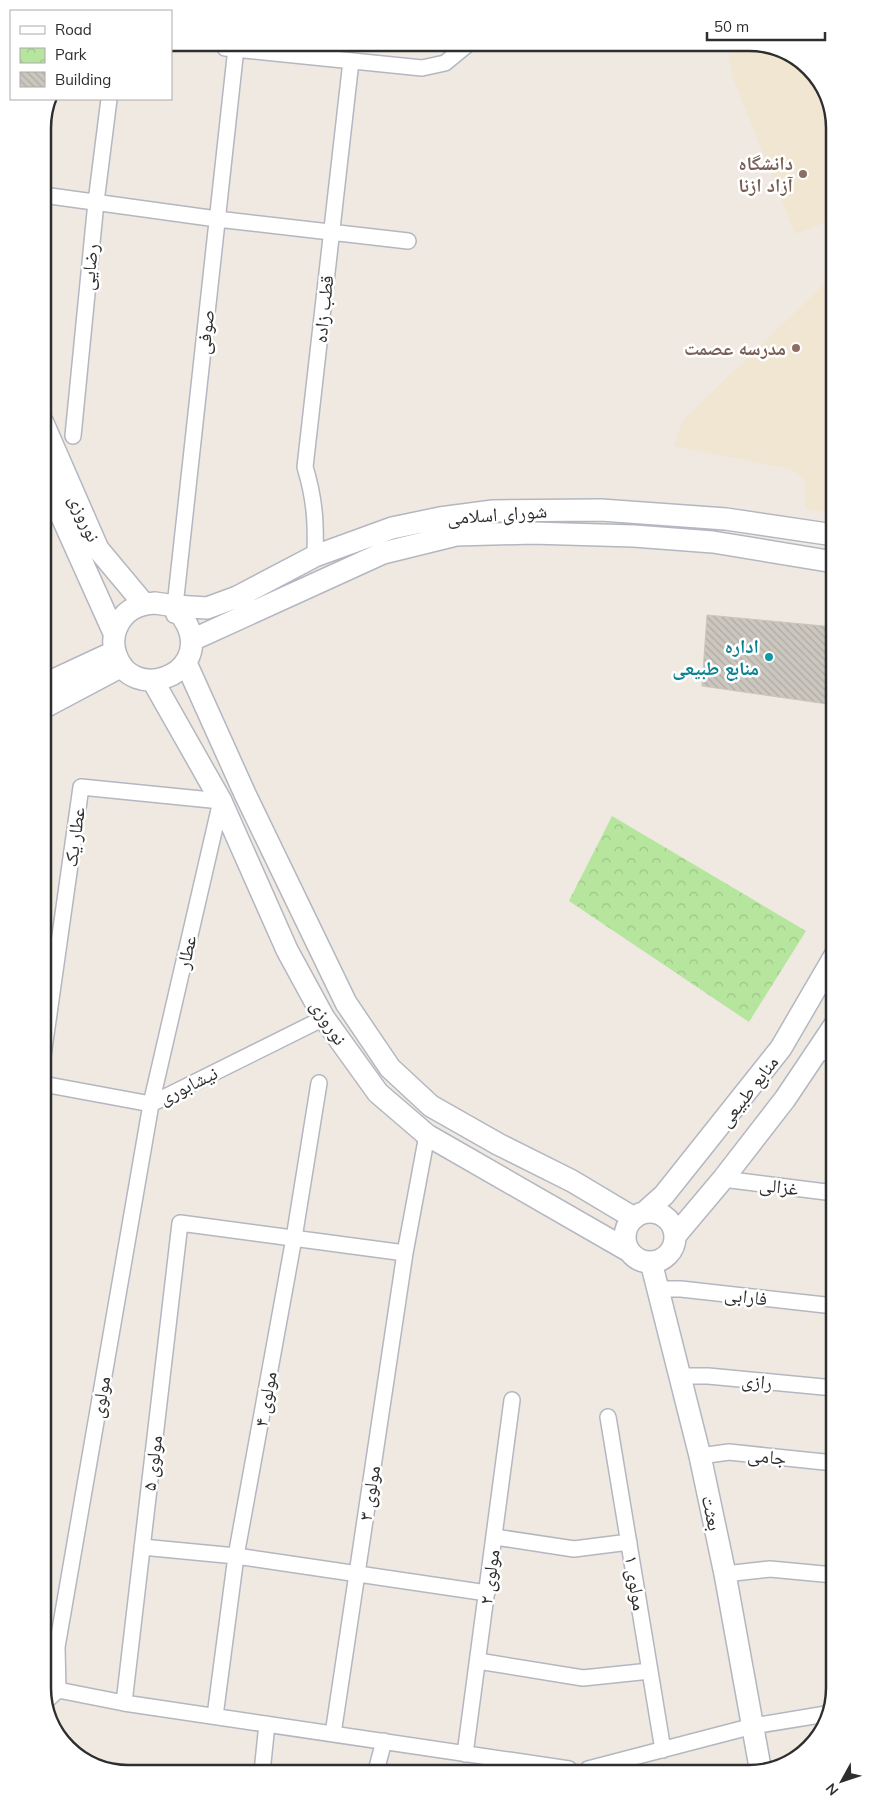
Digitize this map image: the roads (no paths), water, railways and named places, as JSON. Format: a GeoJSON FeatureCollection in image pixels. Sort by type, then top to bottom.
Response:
{"type":"FeatureCollection","features":[{"type":"Feature","properties":{"kind":"street","name":"صوفی"},"geometry":{"type":"LineString","coordinates":[[174,611],[217,219],[232,51]]}},
{"type":"Feature","properties":{"kind":"street"},"geometry":{"type":"LineString","coordinates":[[259,51],[422,68],[445,63],[460,51]]}},
{"type":"Feature","properties":{"kind":"street","name":"قطب زاده"},"geometry":{"type":"LineString","coordinates":[[315,556],[316,516],[314,496],[305,467],[351,61]]}},
{"type":"Feature","properties":{"kind":"street","name":"رضایی"},"geometry":{"type":"LineString","coordinates":[[73,436],[96,202],[109,100]]}},
{"type":"Feature","properties":{"kind":"street"},"geometry":{"type":"LineString","coordinates":[[51,195],[217,219],[408,241]]}},
{"type":"Feature","properties":{"kind":"street","name":"نوروزی"},"geometry":{"type":"LineString","coordinates":[[51,440],[98,549],[144,604]]}},
{"type":"Feature","properties":{"kind":"street","name":"نوروزی"},"geometry":{"type":"LineString","coordinates":[[51,495],[117,650]]}},
{"type":"Feature","properties":{"kind":"street","name":"شورای اسلامی"},"geometry":{"type":"LineString","coordinates":[[174,611],[207,608],[237,597],[315,556],[392,528],[440,518],[493,511],[601,510],[726,519],[826,534]]}},
{"type":"Feature","properties":{"kind":"street","name":"شورای اسلامی"},"geometry":{"type":"LineString","coordinates":[[192,640],[383,553],[456,535],[532,533],[634,536],[713,542],[826,561]]}},
{"type":"Feature","properties":{"kind":"street"},"geometry":{"type":"LineString","coordinates":[[51,702],[117,650],[125,614],[144,604],[174,611],[189,629],[192,640],[186,663],[177,673],[166,679],[153,682],[136,677],[117,650]]}},
{"type":"Feature","properties":{"kind":"street"},"geometry":{"type":"LineString","coordinates":[[51,681],[117,650]]}},
{"type":"Feature","properties":{"kind":"street","name":"نوروزی"},"geometry":{"type":"LineString","coordinates":[[186,663],[245,794],[346,1003],[390,1068],[431,1106],[498,1144],[640,1215]]}},
{"type":"Feature","properties":{"kind":"street","name":"نوروزی"},"geometry":{"type":"LineString","coordinates":[[153,682],[221,800],[287,950],[324,1018],[378,1093],[428,1135],[629,1251]]}},
{"type":"Feature","properties":{"kind":"street","name":"عطار یک"},"geometry":{"type":"LineString","coordinates":[[51,999],[81,787],[221,800]]}},
{"type":"Feature","properties":{"kind":"street","name":"عطار"},"geometry":{"type":"LineString","coordinates":[[151,1104],[221,800]]}},
{"type":"Feature","properties":{"kind":"street","name":"منابع طبیعی"},"geometry":{"type":"LineString","coordinates":[[640,1215],[670,1188],[781,1048],[826,971]]}},
{"type":"Feature","properties":{"kind":"street","name":"نیشابوری"},"geometry":{"type":"LineString","coordinates":[[51,1085],[151,1104],[324,1018]]}},
{"type":"Feature","properties":{"kind":"street","name":"منابع طبیعی"},"geometry":{"type":"LineString","coordinates":[[675,1236],[723,1179],[785,1099],[826,1052]]}},
{"type":"Feature","properties":{"kind":"street","name":"مولوی ۴"},"geometry":{"type":"LineString","coordinates":[[215,1716],[236,1556],[294,1238],[319,1083]]}},
{"type":"Feature","properties":{"kind":"street","name":"مولوی"},"geometry":{"type":"LineString","coordinates":[[58,1690],[57,1647],[151,1104]]}},
{"type":"Feature","properties":{"kind":"street","name":"مولوی ۳"},"geometry":{"type":"LineString","coordinates":[[333,1734],[405,1253],[428,1135]]}},
{"type":"Feature","properties":{"kind":"street","name":"غزالی"},"geometry":{"type":"LineString","coordinates":[[723,1179],[826,1192]]}},
{"type":"Feature","properties":{"kind":"street"},"geometry":{"type":"LineString","coordinates":[[656,1213],[665,1217],[672,1225],[675,1236],[674,1245],[668,1253],[661,1259],[651,1262],[643,1260],[629,1251],[625,1239],[627,1227],[640,1215],[656,1213]]}},
{"type":"Feature","properties":{"kind":"street","name":"مولوی ۵"},"geometry":{"type":"LineString","coordinates":[[124,1703],[180,1223],[294,1238]]}},
{"type":"Feature","properties":{"kind":"street"},"geometry":{"type":"LineString","coordinates":[[294,1238],[405,1253]]}},
{"type":"Feature","properties":{"kind":"street","name":"بعثت"},"geometry":{"type":"LineString","coordinates":[[651,1262],[700,1456],[726,1574],[759,1763]]}},
{"type":"Feature","properties":{"kind":"street","name":"فارابی"},"geometry":{"type":"LineString","coordinates":[[658,1289],[681,1289],[826,1305]]}},
{"type":"Feature","properties":{"kind":"street","name":"رازی"},"geometry":{"type":"LineString","coordinates":[[680,1376],[708,1376],[826,1387]]}},
{"type":"Feature","properties":{"kind":"street","name":"مولوی ۲"},"geometry":{"type":"LineString","coordinates":[[465,1754],[488,1593],[512,1400]]}},
{"type":"Feature","properties":{"kind":"street","name":"مولوی ۱"},"geometry":{"type":"LineString","coordinates":[[608,1417],[663,1750]]}},
{"type":"Feature","properties":{"kind":"street","name":"جامی"},"geometry":{"type":"LineString","coordinates":[[700,1456],[730,1452],[826,1462]]}},
{"type":"Feature","properties":{"kind":"street"},"geometry":{"type":"LineString","coordinates":[[495,1537],[574,1549],[629,1542]]}},
{"type":"Feature","properties":{"kind":"street"},"geometry":{"type":"LineString","coordinates":[[142,1547],[236,1556],[488,1593]]}},
{"type":"Feature","properties":{"kind":"street"},"geometry":{"type":"LineString","coordinates":[[726,1574],[770,1569],[826,1574]]}},
{"type":"Feature","properties":{"kind":"street"},"geometry":{"type":"LineString","coordinates":[[478,1661],[582,1678],[650,1671]]}},
{"type":"Feature","properties":{"kind":"street"},"geometry":{"type":"LineString","coordinates":[[52,1696],[58,1690],[124,1703],[465,1754],[497,1764],[511,1765]]}},
{"type":"Feature","properties":{"kind":"street"},"geometry":{"type":"LineString","coordinates":[[624,1764],[663,1750],[752,1726],[821,1715]]}},
{"type":"Feature","properties":{"kind":"street"},"geometry":{"type":"LineString","coordinates":[[263,1765],[267,1724]]}},
{"type":"Feature","properties":{"kind":"street"},"geometry":{"type":"LineString","coordinates":[[378,1765],[384,1741]]}},
{"type":"Feature","properties":{"kind":"place","name":"دانشگاه آزاد ازنا"},"geometry":{"type":"Point","coordinates":[803,174]}},
{"type":"Feature","properties":{"kind":"place","name":"مدرسه عصمت"},"geometry":{"type":"Point","coordinates":[796,348]}},
{"type":"Feature","properties":{"kind":"place","name":"اداره منابع طبیعی"},"geometry":{"type":"Point","coordinates":[769,657]}}]}
